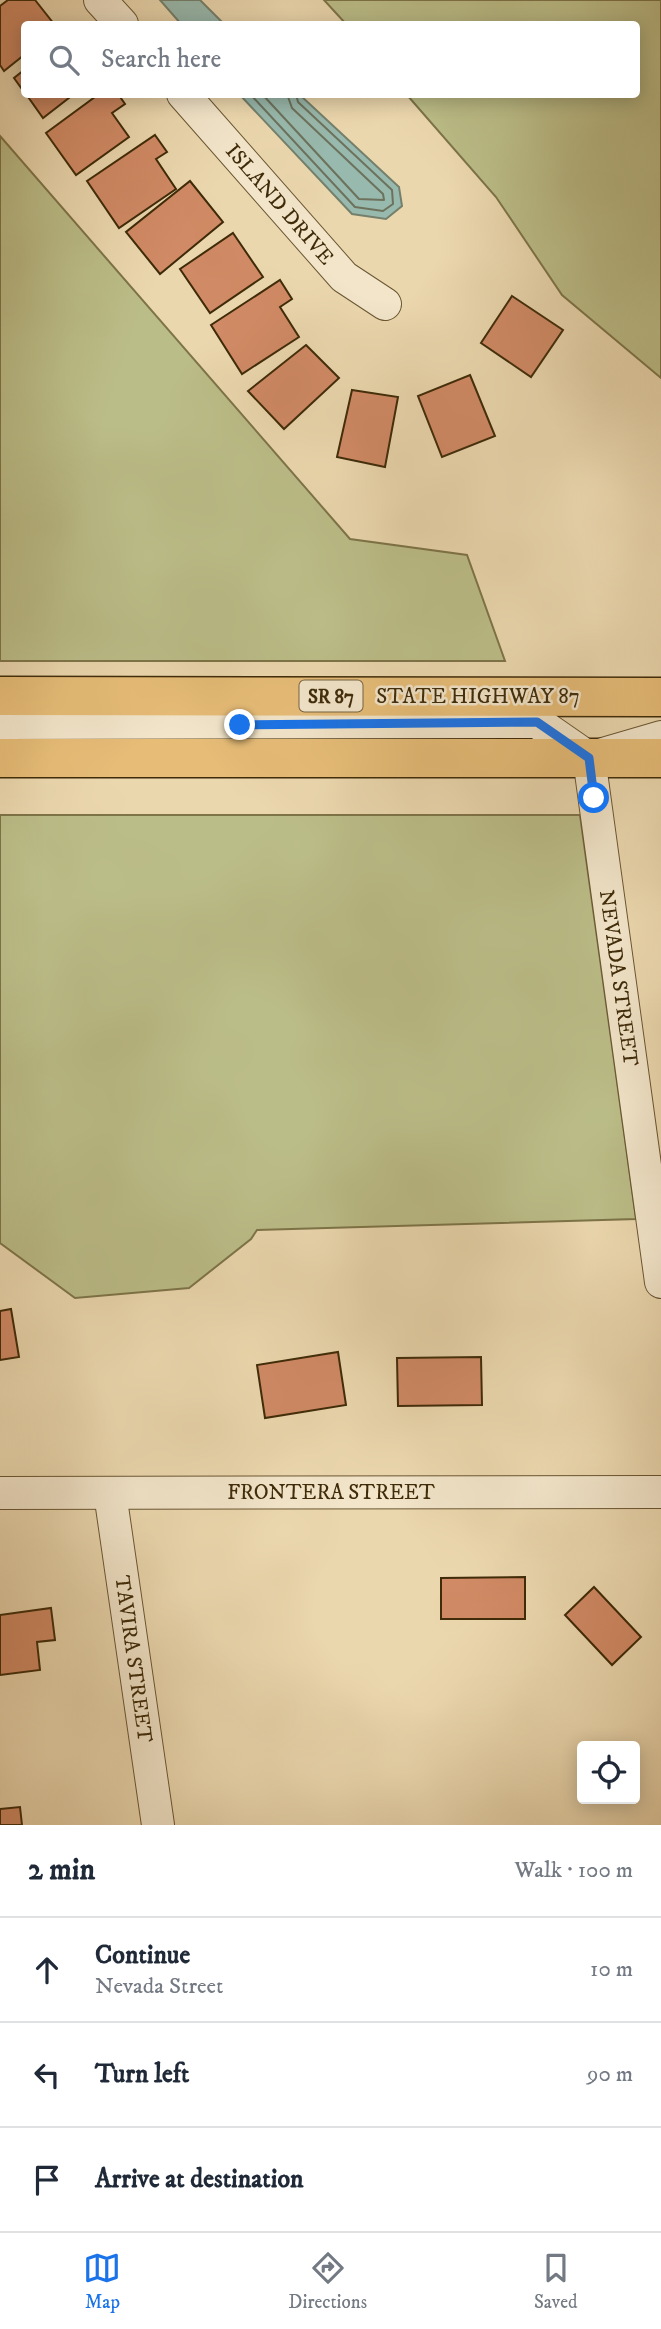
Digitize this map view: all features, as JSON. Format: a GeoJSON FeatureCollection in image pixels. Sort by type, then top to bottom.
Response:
{"type":"FeatureCollection","features":[{"type":"Feature","properties":{"kind":"highway","name":"STATE HIGHWAY 87"},"geometry":{"type":"LineString","coordinates":[[0,696],[661,697]]}},
{"type":"Feature","properties":{"kind":"highway"},"geometry":{"type":"LineString","coordinates":[[0,758],[661,758]]}},
{"type":"Feature","properties":{"kind":"street"},"geometry":{"type":"LineString","coordinates":[[100,0],[119,21]]}},
{"type":"Feature","properties":{"kind":"street","name":"ISLAND DRIVE"},"geometry":{"type":"LineString","coordinates":[[187,98],[344,277],[385,303]]}},
{"type":"Feature","properties":{"kind":"street"},"geometry":{"type":"LineString","coordinates":[[0,723],[537,722],[589,758],[661,737]]}},
{"type":"Feature","properties":{"kind":"street","name":"NEVADA STREET"},"geometry":{"type":"LineString","coordinates":[[589,758],[661,1282]]}},
{"type":"Feature","properties":{"kind":"street","name":"FRONTERA STREET"},"geometry":{"type":"LineString","coordinates":[[0,1493],[661,1492]]}},
{"type":"Feature","properties":{"kind":"street","name":"TAVIRA STREET"},"geometry":{"type":"LineString","coordinates":[[110,1493],[158,1825]]}},
{"type":"Feature","properties":{"kind":"green space"},"geometry":{"type":"Polygon","coordinates":[[[324,0],[661,0],[661,378],[562,295],[496,197],[410,98],[640,98],[640,21],[343,21],[324,0]]]}},
{"type":"Feature","properties":{"kind":"green space"},"geometry":{"type":"Polygon","coordinates":[[[0,136],[350,539],[467,555],[505,661],[0,661],[0,136]]]}},
{"type":"Feature","properties":{"kind":"green space"},"geometry":{"type":"Polygon","coordinates":[[[0,815],[580,815],[636,1219],[257,1230],[251,1239],[189,1288],[75,1298],[0,1243],[0,815]]]}},
{"type":"Feature","properties":{"kind":"water"},"geometry":{"type":"Polygon","coordinates":[[[160,0],[200,0],[221,21],[178,21],[160,0]]]}},
{"type":"Feature","properties":{"kind":"water"},"geometry":{"type":"Polygon","coordinates":[[[243,98],[303,98],[399,187],[402,206],[386,219],[352,214],[243,98]]]}},
{"type":"Feature","properties":{"kind":"building"},"geometry":{"type":"Polygon","coordinates":[[[8,0],[35,0],[52,21],[21,21],[21,57],[4,71],[0,65],[0,6],[8,0]]]}},
{"type":"Feature","properties":{"kind":"building"},"geometry":{"type":"Polygon","coordinates":[[[21,72],[21,88],[14,78],[21,72]]]}},
{"type":"Feature","properties":{"kind":"building"},"geometry":{"type":"Polygon","coordinates":[[[29,98],[69,98],[43,118],[29,98]]]}},
{"type":"Feature","properties":{"kind":"building"},"geometry":{"type":"Polygon","coordinates":[[[94,98],[121,98],[125,104],[112,113],[129,137],[76,175],[46,133],[94,98]]]}},
{"type":"Feature","properties":{"kind":"building"},"geometry":{"type":"Polygon","coordinates":[[[155,135],[167,152],[156,159],[176,189],[119,228],[87,181],[155,135]]]}},
{"type":"Feature","properties":{"kind":"building"},"geometry":{"type":"Polygon","coordinates":[[[190,181],[223,222],[160,274],[126,232],[190,181]]]}},
{"type":"Feature","properties":{"kind":"building"},"geometry":{"type":"Polygon","coordinates":[[[233,233],[263,277],[210,313],[180,269],[233,233]]]}},
{"type":"Feature","properties":{"kind":"building"},"geometry":{"type":"Polygon","coordinates":[[[280,280],[292,299],[280,307],[299,337],[242,374],[211,325],[280,280]]]}},
{"type":"Feature","properties":{"kind":"building"},"geometry":{"type":"Polygon","coordinates":[[[512,296],[563,330],[531,377],[481,343],[512,296]]]}},
{"type":"Feature","properties":{"kind":"building"},"geometry":{"type":"Polygon","coordinates":[[[306,345],[339,378],[284,429],[248,391],[306,345]]]}},
{"type":"Feature","properties":{"kind":"building"},"geometry":{"type":"Polygon","coordinates":[[[470,375],[495,436],[442,457],[418,396],[470,375]]]}},
{"type":"Feature","properties":{"kind":"building"},"geometry":{"type":"Polygon","coordinates":[[[352,390],[398,397],[385,467],[337,457],[352,390]]]}},
{"type":"Feature","properties":{"kind":"building"},"geometry":{"type":"Polygon","coordinates":[[[11,1309],[19,1357],[0,1360],[0,1311],[11,1309]]]}},
{"type":"Feature","properties":{"kind":"building"},"geometry":{"type":"Polygon","coordinates":[[[338,1352],[346,1405],[265,1418],[257,1365],[338,1352]]]}},
{"type":"Feature","properties":{"kind":"building"},"geometry":{"type":"Polygon","coordinates":[[[481,1357],[482,1405],[398,1406],[397,1358],[481,1357]]]}},
{"type":"Feature","properties":{"kind":"building"},"geometry":{"type":"Polygon","coordinates":[[[525,1577],[525,1619],[441,1619],[441,1578],[525,1577]]]}},
{"type":"Feature","properties":{"kind":"building"},"geometry":{"type":"Polygon","coordinates":[[[594,1587],[641,1637],[612,1665],[565,1615],[594,1587]]]}},
{"type":"Feature","properties":{"kind":"building"},"geometry":{"type":"Polygon","coordinates":[[[51,1608],[55,1640],[37,1642],[40,1670],[0,1675],[0,1615],[51,1608]]]}},
{"type":"Feature","properties":{"kind":"building"},"geometry":{"type":"Polygon","coordinates":[[[20,1807],[22,1825],[0,1825],[0,1809],[20,1807]]]}},
{"type":"Feature","properties":{"kind":"route"},"geometry":{"type":"LineString","coordinates":[[240,725],[537,722],[589,758],[594,798]]}}]}
